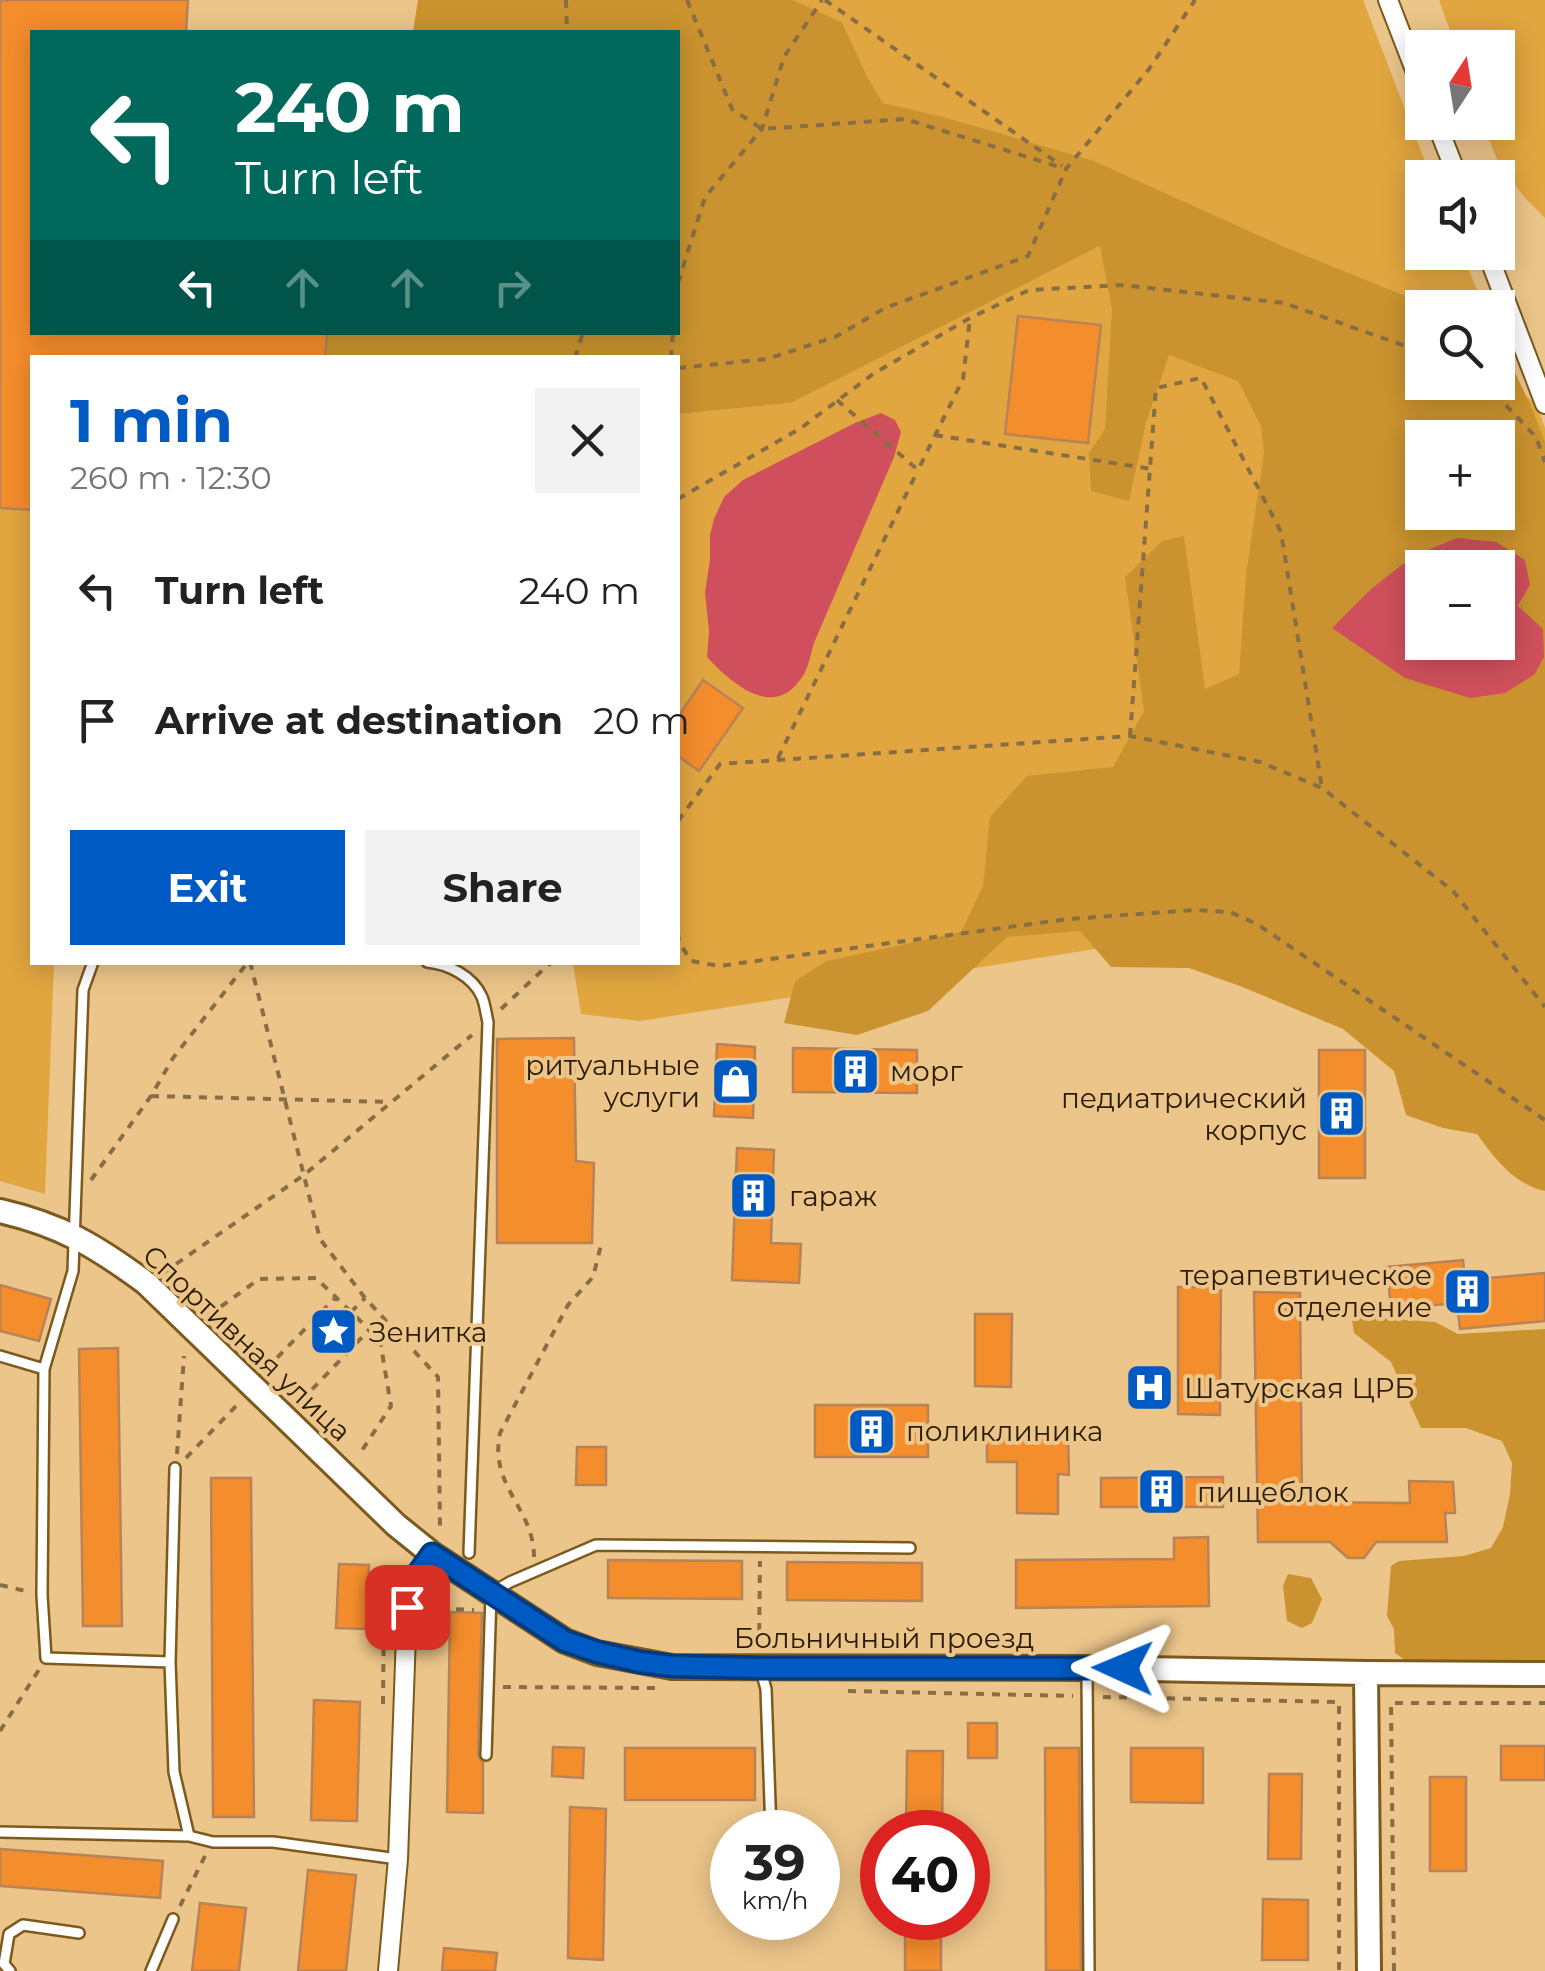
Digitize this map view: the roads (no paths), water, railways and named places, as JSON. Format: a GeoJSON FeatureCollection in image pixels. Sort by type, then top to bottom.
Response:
{"type":"FeatureCollection","features":[{"type":"Feature","properties":{"kind":"street"},"geometry":{"type":"LineString","coordinates":[[1388,0],[1405,44]]}},
{"type":"Feature","properties":{"kind":"street"},"geometry":{"type":"LineString","coordinates":[[1494,270],[1545,404]]}},
{"type":"Feature","properties":{"kind":"street","name":"Спортивная улица"},"geometry":{"type":"LineString","coordinates":[[0,1211],[73,1234],[146,1283],[378,1509],[432,1554]]}},
{"type":"Feature","properties":{"kind":"street"},"geometry":{"type":"LineString","coordinates":[[388,1971],[398,1859],[407,1607],[414,1579],[432,1554]]}},
{"type":"Feature","properties":{"kind":"street","name":"Больничный проезд"},"geometry":{"type":"LineString","coordinates":[[432,1554],[491,1602],[565,1641],[597,1652],[672,1666],[1545,1674]]}},
{"type":"Feature","properties":{"kind":"street"},"geometry":{"type":"LineString","coordinates":[[1366,1674],[1369,1971]]}},
{"type":"Feature","properties":{"kind":"lane"},"geometry":{"type":"LineString","coordinates":[[92,965],[83,990],[73,1271],[44,1368],[42,1595],[46,1658],[170,1662]]}},
{"type":"Feature","properties":{"kind":"lane"},"geometry":{"type":"LineString","coordinates":[[440,965],[464,975],[481,995],[488,1022],[469,1552]]}},
{"type":"Feature","properties":{"kind":"lane"},"geometry":{"type":"LineString","coordinates":[[0,1356],[44,1368]]}},
{"type":"Feature","properties":{"kind":"lane"},"geometry":{"type":"LineString","coordinates":[[176,1468],[170,1662],[174,1772],[189,1836]]}},
{"type":"Feature","properties":{"kind":"lane"},"geometry":{"type":"LineString","coordinates":[[486,1755],[491,1602],[532,1572],[596,1545],[910,1548]]}},
{"type":"Feature","properties":{"kind":"lane"},"geometry":{"type":"LineString","coordinates":[[760,1668],[766,1688],[770,1810]]}},
{"type":"Feature","properties":{"kind":"lane"},"geometry":{"type":"LineString","coordinates":[[1087,1668],[1089,1971]]}},
{"type":"Feature","properties":{"kind":"lane"},"geometry":{"type":"LineString","coordinates":[[0,1832],[189,1836],[213,1842],[273,1842],[398,1859]]}},
{"type":"Feature","properties":{"kind":"lane"},"geometry":{"type":"LineString","coordinates":[[151,1971],[173,1919]]}},
{"type":"Feature","properties":{"kind":"lane"},"geometry":{"type":"LineString","coordinates":[[10,1971],[4,1964],[9,1934],[23,1925],[79,1933]]}},
{"type":"Feature","properties":{"kind":"place","name":"морг"},"geometry":{"type":"Point","coordinates":[855,1071]}},
{"type":"Feature","properties":{"kind":"place","name":"ритуальные услуги"},"geometry":{"type":"Point","coordinates":[735,1081]}},
{"type":"Feature","properties":{"kind":"place","name":"педиатрический корпус"},"geometry":{"type":"Point","coordinates":[1342,1114]}},
{"type":"Feature","properties":{"kind":"place","name":"гараж"},"geometry":{"type":"Point","coordinates":[754,1196]}},
{"type":"Feature","properties":{"kind":"place","name":"терапевтическое отделение"},"geometry":{"type":"Point","coordinates":[1467,1291]}},
{"type":"Feature","properties":{"kind":"place","name":"Зенитка"},"geometry":{"type":"Point","coordinates":[334,1332]}},
{"type":"Feature","properties":{"kind":"place","name":"Шатурская ЦРБ"},"geometry":{"type":"Point","coordinates":[1149,1388]}},
{"type":"Feature","properties":{"kind":"place","name":"поликлиника"},"geometry":{"type":"Point","coordinates":[871,1431]}},
{"type":"Feature","properties":{"kind":"place","name":"пищеблок"},"geometry":{"type":"Point","coordinates":[1162,1492]}}]}
